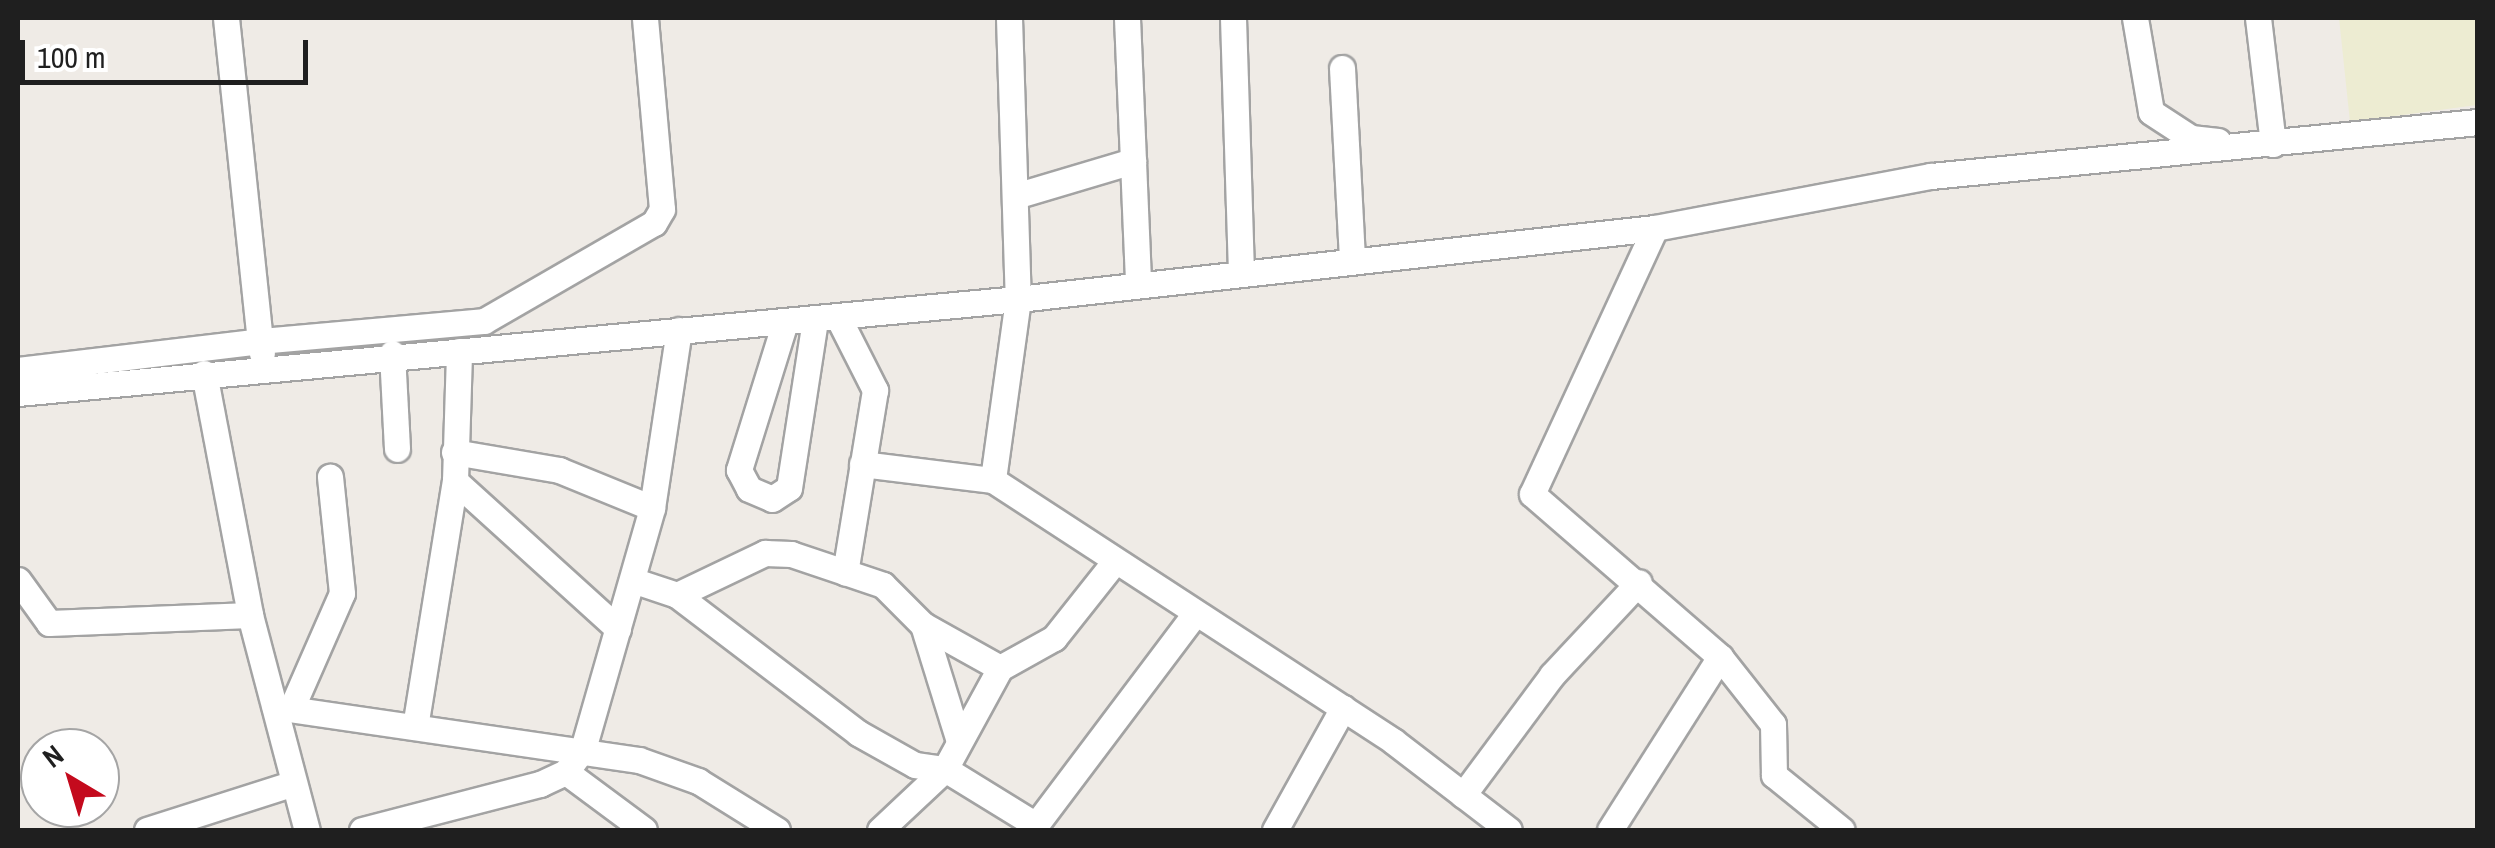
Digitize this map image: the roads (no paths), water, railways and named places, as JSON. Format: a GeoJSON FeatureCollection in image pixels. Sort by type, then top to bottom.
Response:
{"type":"FeatureCollection","features":[{"type":"Feature","properties":{"kind":"street"},"geometry":{"type":"LineString","coordinates":[[226,18],[265,368]]}},
{"type":"Feature","properties":{"kind":"street"},"geometry":{"type":"LineString","coordinates":[[18,370],[260,341],[484,321],[654,223],[662,208],[645,18]]}},
{"type":"Feature","properties":{"kind":"street"},"geometry":{"type":"LineString","coordinates":[[993,480],[1018,299],[1022,194],[1010,18]]}},
{"type":"Feature","properties":{"kind":"street"},"geometry":{"type":"LineString","coordinates":[[1128,18],[1138,285]]}},
{"type":"Feature","properties":{"kind":"street"},"geometry":{"type":"LineString","coordinates":[[1234,18],[1241,270]]}},
{"type":"Feature","properties":{"kind":"street"},"geometry":{"type":"LineString","coordinates":[[2135,18],[2156,119],[2205,141],[2273,144]]}},
{"type":"Feature","properties":{"kind":"street"},"geometry":{"type":"LineString","coordinates":[[2258,18],[2273,144]]}},
{"type":"Feature","properties":{"kind":"street"},"geometry":{"type":"LineString","coordinates":[[1342,68],[1352,260]]}},
{"type":"Feature","properties":{"kind":"street"},"geometry":{"type":"LineString","coordinates":[[18,393],[392,353],[459,351],[1018,299],[1241,270],[1654,228],[1931,176],[2478,122]]}},
{"type":"Feature","properties":{"kind":"street"},"geometry":{"type":"LineString","coordinates":[[1022,194],[1133,161]]}},
{"type":"Feature","properties":{"kind":"street"},"geometry":{"type":"LineString","coordinates":[[1654,228],[1532,494],[1639,582],[1720,657],[1773,724],[1774,776],[1842,830]]}},
{"type":"Feature","properties":{"kind":"street"},"geometry":{"type":"LineString","coordinates":[[785,322],[739,470],[749,489],[772,499],[789,488],[827,319]]}},
{"type":"Feature","properties":{"kind":"street"},"geometry":{"type":"LineString","coordinates":[[827,319],[875,383],[845,573]]}},
{"type":"Feature","properties":{"kind":"street"},"geometry":{"type":"LineString","coordinates":[[362,830],[410,824],[566,772],[582,749],[635,581],[652,508],[678,330]]}},
{"type":"Feature","properties":{"kind":"street"},"geometry":{"type":"LineString","coordinates":[[415,726],[455,481],[459,351]]}},
{"type":"Feature","properties":{"kind":"street"},"geometry":{"type":"LineString","coordinates":[[392,353],[397,449]]}},
{"type":"Feature","properties":{"kind":"street"},"geometry":{"type":"LineString","coordinates":[[204,373],[250,615],[283,707],[294,783],[307,830]]}},
{"type":"Feature","properties":{"kind":"street"},"geometry":{"type":"LineString","coordinates":[[454,452],[559,470],[652,508]]}},
{"type":"Feature","properties":{"kind":"street"},"geometry":{"type":"LineString","coordinates":[[862,464],[993,480],[1343,708],[1508,830]]}},
{"type":"Feature","properties":{"kind":"street"},"geometry":{"type":"LineString","coordinates":[[283,707],[342,594],[330,477]]}},
{"type":"Feature","properties":{"kind":"street"},"geometry":{"type":"LineString","coordinates":[[455,481],[618,630]]}},
{"type":"Feature","properties":{"kind":"street"},"geometry":{"type":"LineString","coordinates":[[677,594],[766,553],[882,585],[922,625],[1000,668]]}},
{"type":"Feature","properties":{"kind":"street"},"geometry":{"type":"LineString","coordinates":[[880,830],[945,769],[1000,668],[1054,638],[1115,561]]}},
{"type":"Feature","properties":{"kind":"street"},"geometry":{"type":"LineString","coordinates":[[18,580],[49,623],[250,615]]}},
{"type":"Feature","properties":{"kind":"street"},"geometry":{"type":"LineString","coordinates":[[635,581],[677,594],[858,733],[916,765],[945,769],[1034,828],[1195,614]]}},
{"type":"Feature","properties":{"kind":"street"},"geometry":{"type":"LineString","coordinates":[[1462,795],[1552,675],[1639,582]]}},
{"type":"Feature","properties":{"kind":"street"},"geometry":{"type":"LineString","coordinates":[[922,625],[959,742]]}},
{"type":"Feature","properties":{"kind":"street"},"geometry":{"type":"LineString","coordinates":[[1610,830],[1720,657]]}},
{"type":"Feature","properties":{"kind":"street"},"geometry":{"type":"LineString","coordinates":[[283,707],[582,749],[672,769],[777,830]]}},
{"type":"Feature","properties":{"kind":"street"},"geometry":{"type":"LineString","coordinates":[[1275,830],[1343,708]]}},
{"type":"Feature","properties":{"kind":"street"},"geometry":{"type":"LineString","coordinates":[[566,772],[644,830]]}},
{"type":"Feature","properties":{"kind":"street"},"geometry":{"type":"LineString","coordinates":[[147,830],[189,823],[294,783]]}}]}
